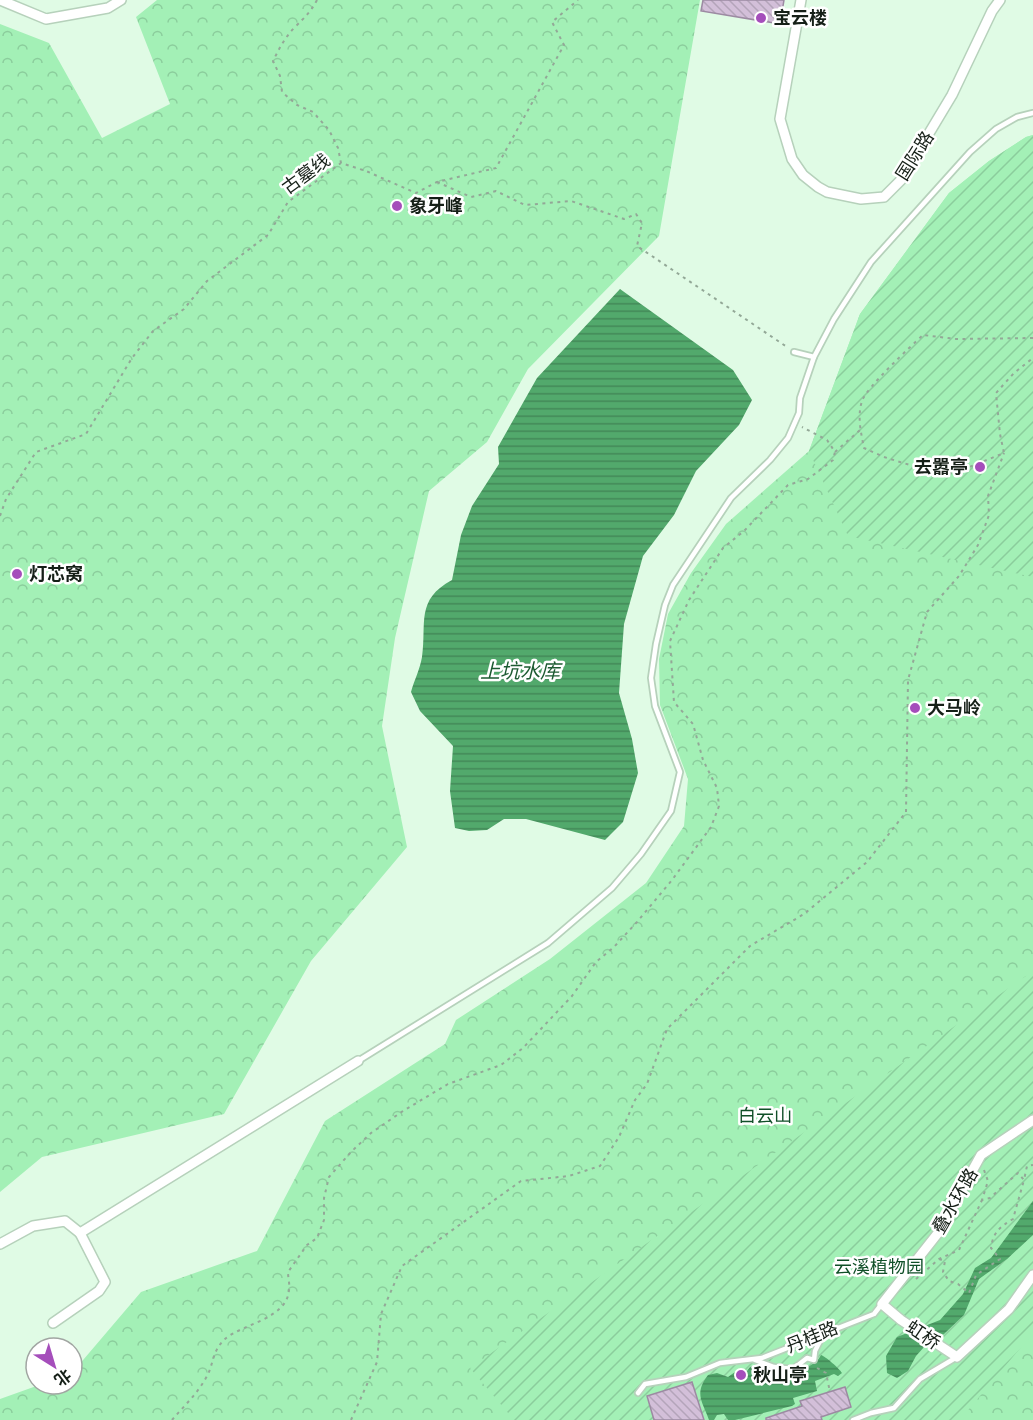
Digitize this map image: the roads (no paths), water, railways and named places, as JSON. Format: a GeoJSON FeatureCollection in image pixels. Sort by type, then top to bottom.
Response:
{"type":"FeatureCollection","features":[{"type":"Feature","properties":{"kind":"street"},"geometry":{"type":"LineString","coordinates":[[0,0],[46,19],[108,8],[121,0]]}},
{"type":"Feature","properties":{"kind":"street","name":"国际路"},"geometry":{"type":"LineString","coordinates":[[801,0],[780,119],[792,159],[803,175],[818,187],[827,192],[861,199],[884,196],[901,180],[952,95],[992,11],[1000,0]]}},
{"type":"Feature","properties":{"kind":"street"},"geometry":{"type":"LineString","coordinates":[[80,1233],[358,1061]]}},
{"type":"Feature","properties":{"kind":"street","name":"叠水环路"},"geometry":{"type":"LineString","coordinates":[[882,1304],[938,1233],[981,1155],[1033,1120]]}},
{"type":"Feature","properties":{"kind":"street"},"geometry":{"type":"LineString","coordinates":[[0,1244],[33,1226],[65,1221],[80,1233],[105,1282],[99,1291],[53,1323]]}},
{"type":"Feature","properties":{"kind":"street"},"geometry":{"type":"LineString","coordinates":[[957,1357],[1009,1309],[1033,1275]]}},
{"type":"Feature","properties":{"kind":"street","name":"虹桥"},"geometry":{"type":"LineString","coordinates":[[882,1304],[901,1320],[957,1357]]}},
{"type":"Feature","properties":{"kind":"lane"},"geometry":{"type":"LineString","coordinates":[[358,1061],[548,943],[612,888],[653,837],[671,811],[680,772],[656,706],[651,678],[665,605],[673,585],[731,498],[778,450],[796,424],[800,398],[813,357],[834,319],[871,262],[970,152],[996,129],[1017,117],[1033,113]]}},
{"type":"Feature","properties":{"kind":"lane"},"geometry":{"type":"LineString","coordinates":[[794,352],[813,357]]}},
{"type":"Feature","properties":{"kind":"lane","name":"丹桂路"},"geometry":{"type":"LineString","coordinates":[[638,1393],[645,1384],[686,1377],[720,1363],[753,1360],[799,1344],[874,1314],[882,1304]]}},
{"type":"Feature","properties":{"kind":"lane"},"geometry":{"type":"LineString","coordinates":[[753,1360],[793,1369],[807,1358],[814,1360],[815,1351],[824,1333]]}},
{"type":"Feature","properties":{"kind":"lane"},"geometry":{"type":"LineString","coordinates":[[853,1420],[894,1408],[920,1379],[957,1357]]}},
{"type":"Feature","properties":{"kind":"water","name":"上坑水库"},"geometry":{"type":"Polygon","coordinates":[[[620,289],[733,370],[752,400],[739,425],[696,471],[674,515],[643,556],[624,624],[619,693],[632,739],[638,773],[623,822],[605,840],[526,819],[504,819],[487,830],[469,831],[455,828],[450,791],[453,746],[420,711],[411,692],[422,657],[425,613],[432,596],[452,580],[461,535],[472,506],[499,464],[498,447],[537,378],[620,289]]]}},
{"type":"Feature","properties":{"kind":"water"},"geometry":{"type":"Polygon","coordinates":[[[1033,1201],[1033,1235],[1007,1259],[979,1279],[964,1315],[944,1334],[925,1346],[916,1356],[908,1371],[897,1378],[887,1373],[886,1356],[897,1337],[940,1320],[963,1294],[975,1268],[991,1258],[1033,1201]]]}},
{"type":"Feature","properties":{"kind":"water"},"geometry":{"type":"Polygon","coordinates":[[[821,1355],[842,1373],[815,1381],[817,1391],[793,1398],[795,1404],[792,1406],[735,1420],[728,1420],[724,1414],[717,1415],[714,1420],[709,1420],[700,1392],[708,1375],[717,1373],[728,1377],[735,1372],[747,1371],[754,1365],[772,1379],[778,1375],[795,1376],[816,1362],[821,1355]]]}},
{"type":"Feature","properties":{"kind":"place","name":"宝云楼"},"geometry":{"type":"Point","coordinates":[761,18]}},
{"type":"Feature","properties":{"kind":"place","name":"象牙峰"},"geometry":{"type":"Point","coordinates":[397,206]}},
{"type":"Feature","properties":{"kind":"place","name":"去嚣亭"},"geometry":{"type":"Point","coordinates":[980,467]}},
{"type":"Feature","properties":{"kind":"place","name":"灯芯窝"},"geometry":{"type":"Point","coordinates":[17,574]}},
{"type":"Feature","properties":{"kind":"place","name":"大马岭"},"geometry":{"type":"Point","coordinates":[915,708]}},
{"type":"Feature","properties":{"kind":"place","name":"秋山亭"},"geometry":{"type":"Point","coordinates":[741,1375]}},
{"type":"Feature","properties":{"kind":"park label","name":"白云山"},"geometry":{"type":"Point","coordinates":[765,1116]}},
{"type":"Feature","properties":{"kind":"park label","name":"云溪植物园"},"geometry":{"type":"Point","coordinates":[879,1267]}}]}
